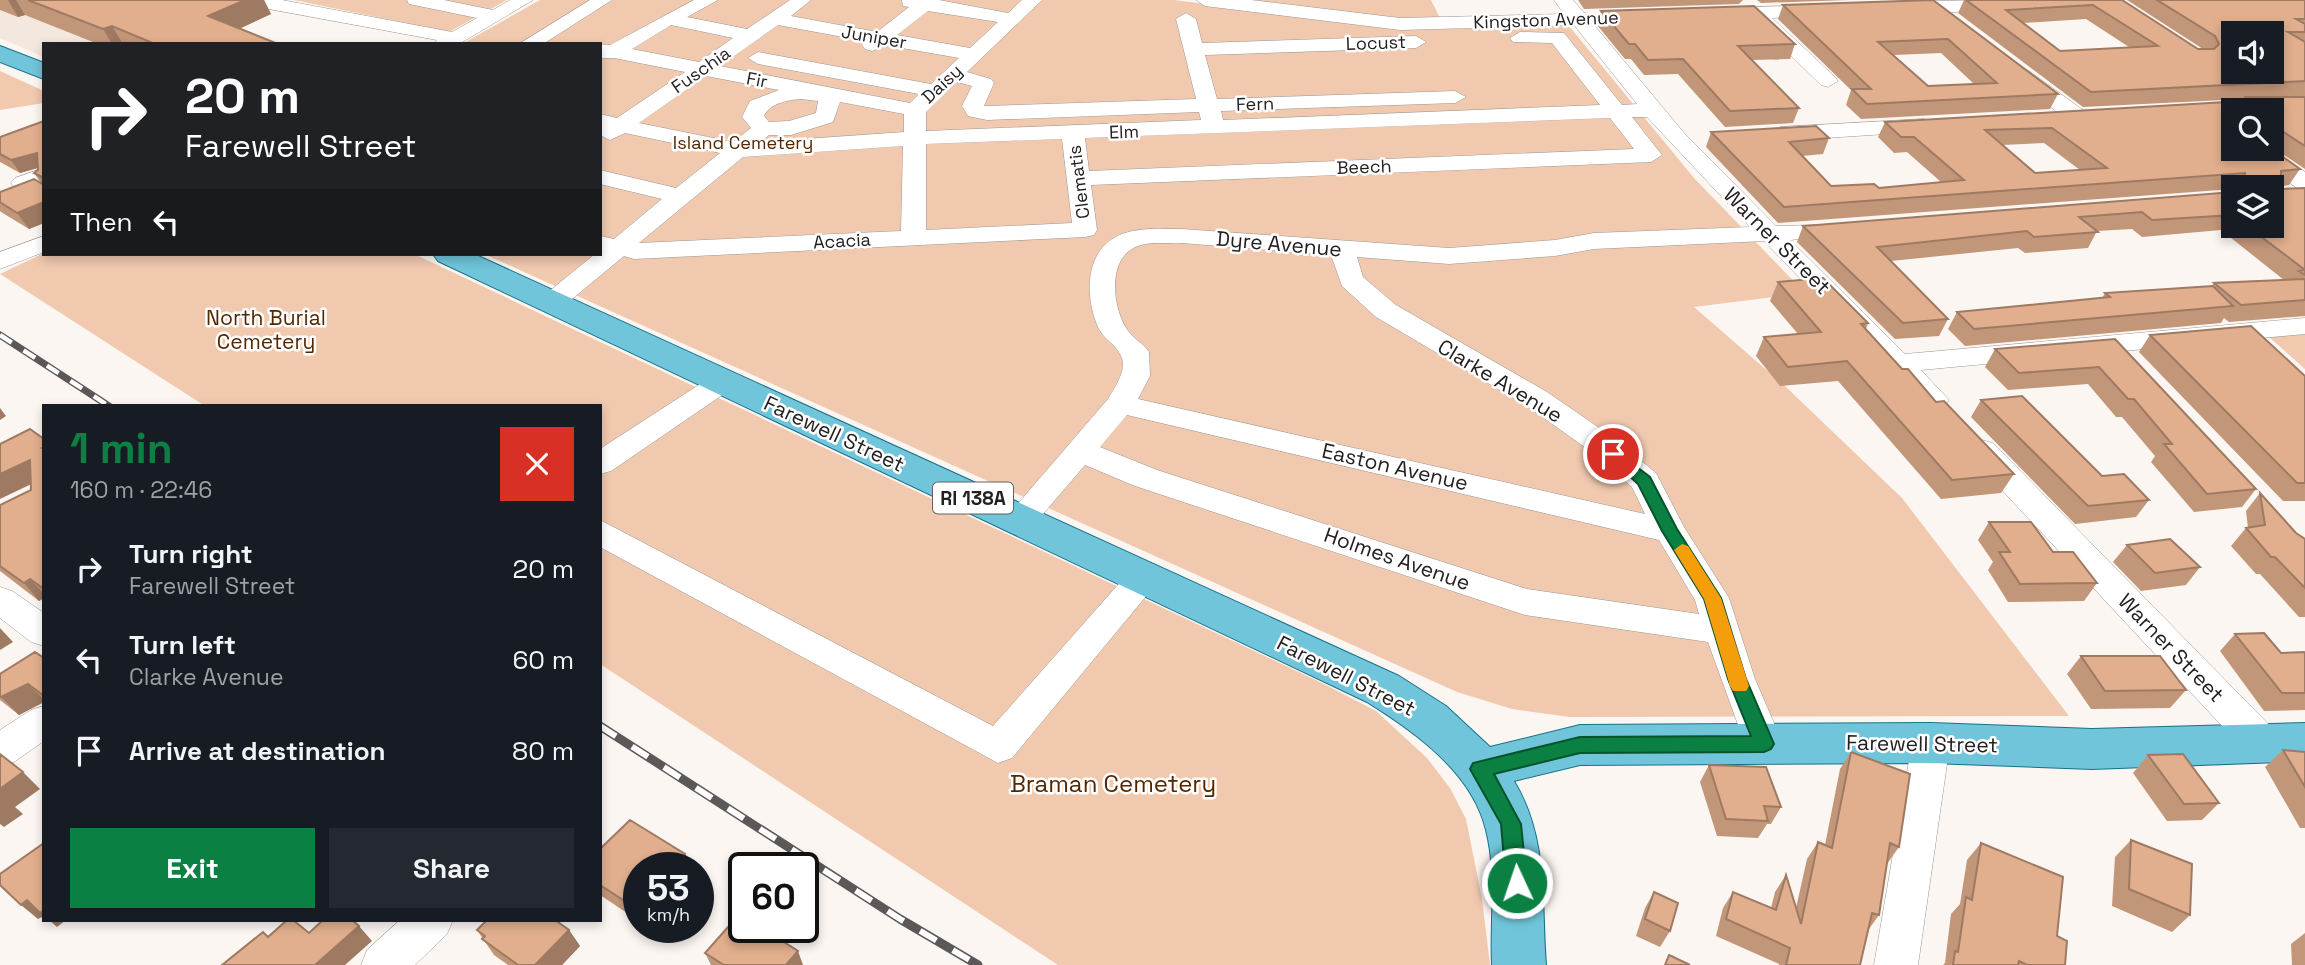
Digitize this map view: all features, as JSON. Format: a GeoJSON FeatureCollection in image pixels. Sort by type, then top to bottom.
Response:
{"type":"FeatureCollection","features":[{"type":"Feature","properties":{"kind":"main road"},"geometry":{"type":"LineString","coordinates":[[0,53],[42,71]]}},
{"type":"Feature","properties":{"kind":"main road","name":"Farewell Street"},"geometry":{"type":"LineString","coordinates":[[453,256],[1383,689],[1430,721],[1480,769],[1580,745],[1931,743],[2092,749],[2284,743]]}},
{"type":"Feature","properties":{"kind":"main road","name":"RI 138A"},"geometry":{"type":"LineString","coordinates":[[1480,769],[1499,798],[1511,824],[1516,856],[1519,965]]}},
{"type":"Feature","properties":{"kind":"street"},"geometry":{"type":"LineString","coordinates":[[252,0],[450,41],[524,0]]}},
{"type":"Feature","properties":{"kind":"street"},"geometry":{"type":"LineString","coordinates":[[416,0],[496,16]]}},
{"type":"Feature","properties":{"kind":"street"},"geometry":{"type":"LineString","coordinates":[[534,41],[603,0]]}},
{"type":"Feature","properties":{"kind":"street"},"geometry":{"type":"LineString","coordinates":[[608,57],[668,19],[709,0]]}},
{"type":"Feature","properties":{"kind":"street"},"geometry":{"type":"LineString","coordinates":[[900,0],[927,2],[1012,19]]}},
{"type":"Feature","properties":{"kind":"street","name":"Daisy"},"geometry":{"type":"LineString","coordinates":[[913,238],[915,110],[1029,0]]}},
{"type":"Feature","properties":{"kind":"street","name":"Kingston Avenue"},"geometry":{"type":"LineString","coordinates":[[1205,0],[1401,24],[1616,18]]}},
{"type":"Feature","properties":{"kind":"street"},"geometry":{"type":"LineString","coordinates":[[800,1],[824,7]]}},
{"type":"Feature","properties":{"kind":"street","name":"Fuschia"},"geometry":{"type":"LineString","coordinates":[[611,123],[702,69],[800,1]]}},
{"type":"Feature","properties":{"kind":"street"},"geometry":{"type":"LineString","coordinates":[[813,92],[927,2]]}},
{"type":"Feature","properties":{"kind":"street"},"geometry":{"type":"LineString","coordinates":[[1877,9],[1929,4],[2017,4]]}},
{"type":"Feature","properties":{"kind":"street"},"geometry":{"type":"LineString","coordinates":[[1929,4],[1955,24]]}},
{"type":"Feature","properties":{"kind":"street"},"geometry":{"type":"LineString","coordinates":[[1695,15],[1749,6],[1835,5]]}},
{"type":"Feature","properties":{"kind":"street"},"geometry":{"type":"LineString","coordinates":[[1749,6],[1828,81]]}},
{"type":"Feature","properties":{"kind":"street"},"geometry":{"type":"LineString","coordinates":[[877,16],[929,25]]}},
{"type":"Feature","properties":{"kind":"street"},"geometry":{"type":"LineString","coordinates":[[668,19],[750,36]]}},
{"type":"Feature","properties":{"kind":"street","name":"Juniper"},"geometry":{"type":"LineString","coordinates":[[774,19],[974,55]]}},
{"type":"Feature","properties":{"kind":"street"},"geometry":{"type":"LineString","coordinates":[[1186,19],[1214,128]]}},
{"type":"Feature","properties":{"kind":"street"},"geometry":{"type":"LineString","coordinates":[[1566,19],[1600,92],[1615,111]]}},
{"type":"Feature","properties":{"kind":"street","name":"Locust"},"geometry":{"type":"LineString","coordinates":[[1194,49],[1566,19]]}},
{"type":"Feature","properties":{"kind":"street","name":"Warner Street"},"geometry":{"type":"LineString","coordinates":[[1566,19],[1650,110],[1690,139],[1772,234],[1961,428],[2284,743]]}},
{"type":"Feature","properties":{"kind":"street"},"geometry":{"type":"LineString","coordinates":[[968,32],[994,36]]}},
{"type":"Feature","properties":{"kind":"street"},"geometry":{"type":"LineString","coordinates":[[726,52],[935,91]]}},
{"type":"Feature","properties":{"kind":"street"},"geometry":{"type":"LineString","coordinates":[[859,55],[887,60]]}},
{"type":"Feature","properties":{"kind":"street","name":"Fir"},"geometry":{"type":"LineString","coordinates":[[608,57],[702,69],[915,110]]}},
{"type":"Feature","properties":{"kind":"street"},"geometry":{"type":"LineString","coordinates":[[2004,61],[2079,118]]}},
{"type":"Feature","properties":{"kind":"street"},"geometry":{"type":"LineString","coordinates":[[927,68],[954,74]]}},
{"type":"Feature","properties":{"kind":"street","name":"Fern"},"geometry":{"type":"LineString","coordinates":[[954,74],[984,83],[973,106],[976,111],[987,113],[1600,92]]}},
{"type":"Feature","properties":{"kind":"street"},"geometry":{"type":"LineString","coordinates":[[610,245],[682,197],[763,130],[791,128],[825,117],[830,106],[828,97],[813,92],[773,97],[758,106],[754,117],[763,130]]}},
{"type":"Feature","properties":{"kind":"street","name":"Elm"},"geometry":{"type":"LineString","coordinates":[[611,123],[739,150],[915,138],[1321,125],[1650,110]]}},
{"type":"Feature","properties":{"kind":"street","name":"Beech"},"geometry":{"type":"LineString","coordinates":[[1078,178],[1651,155],[1615,111]]}},
{"type":"Feature","properties":{"kind":"street"},"geometry":{"type":"LineString","coordinates":[[2042,120],[2106,117]]}},
{"type":"Feature","properties":{"kind":"street"},"geometry":{"type":"LineString","coordinates":[[1321,125],[1336,168]]}},
{"type":"Feature","properties":{"kind":"street"},"geometry":{"type":"LineString","coordinates":[[1754,135],[1951,125]]}},
{"type":"Feature","properties":{"kind":"street","name":"Clematis"},"geometry":{"type":"LineString","coordinates":[[1073,134],[1085,230]]}},
{"type":"Feature","properties":{"kind":"street"},"geometry":{"type":"LineString","coordinates":[[2273,161],[2305,183]]}},
{"type":"Feature","properties":{"kind":"street"},"geometry":{"type":"LineString","coordinates":[[602,177],[682,197]]}},
{"type":"Feature","properties":{"kind":"street","name":"Dyre Avenue"},"geometry":{"type":"LineString","coordinates":[[1020,520],[1119,404],[1136,376],[1135,352],[1114,331],[1103,304],[1108,258],[1122,244],[1143,237],[1182,236],[1449,256],[1555,248],[1594,241],[1868,227]]}},
{"type":"Feature","properties":{"kind":"street","name":"Acacia"},"geometry":{"type":"LineString","coordinates":[[610,245],[634,251],[1085,230]]}},
{"type":"Feature","properties":{"kind":"street"},"geometry":{"type":"LineString","coordinates":[[0,261],[42,244]]}},
{"type":"Feature","properties":{"kind":"street","name":"Clarke Avenue"},"geometry":{"type":"LineString","coordinates":[[1350,250],[1345,254],[1351,280],[1386,311],[1537,399],[1597,441],[1645,481],[1670,531],[1712,598],[1737,679],[1764,744]]}},
{"type":"Feature","properties":{"kind":"street"},"geometry":{"type":"LineString","coordinates":[[551,303],[599,256]]}},
{"type":"Feature","properties":{"kind":"street"},"geometry":{"type":"LineString","coordinates":[[1899,363],[2305,326]]}},
{"type":"Feature","properties":{"kind":"street"},"geometry":{"type":"LineString","coordinates":[[2246,331],[2275,357]]}},
{"type":"Feature","properties":{"kind":"street"},"geometry":{"type":"LineString","coordinates":[[2110,342],[2135,370]]}},
{"type":"Feature","properties":{"kind":"street"},"geometry":{"type":"LineString","coordinates":[[602,463],[721,383]]}},
{"type":"Feature","properties":{"kind":"street","name":"Easton Avenue"},"geometry":{"type":"LineString","coordinates":[[1119,404],[1670,531]]}},
{"type":"Feature","properties":{"kind":"street","name":"Holmes Avenue"},"geometry":{"type":"LineString","coordinates":[[1080,451],[1146,478],[1525,602],[1723,631]]}},
{"type":"Feature","properties":{"kind":"street"},"geometry":{"type":"LineString","coordinates":[[602,533],[998,747],[1144,578]]}},
{"type":"Feature","properties":{"kind":"street"},"geometry":{"type":"LineString","coordinates":[[0,600],[42,631]]}},
{"type":"Feature","properties":{"kind":"street"},"geometry":{"type":"LineString","coordinates":[[0,751],[42,722]]}},
{"type":"Feature","properties":{"kind":"street"},"geometry":{"type":"LineString","coordinates":[[1896,965],[1931,743]]}},
{"type":"Feature","properties":{"kind":"street"},"geometry":{"type":"LineString","coordinates":[[383,965],[428,922]]}},
{"type":"Feature","properties":{"kind":"shaded area"},"geometry":{"type":"Polygon","coordinates":[[[0,0],[245,42],[42,42],[42,56],[0,38],[0,0]]]}},
{"type":"Feature","properties":{"kind":"green space"},"geometry":{"type":"Polygon","coordinates":[[[294,0],[507,0],[449,32],[294,0]]]}},
{"type":"Feature","properties":{"kind":"green space","name":"Island Cemetery"},"geometry":{"type":"Polygon","coordinates":[[[540,0],[1174,0],[1407,30],[1569,26],[1694,178],[1805,293],[1694,307],[1786,387],[1902,498],[2069,716],[1570,717],[1512,709],[1457,692],[488,256],[602,256],[602,42],[466,42],[540,0]]]}},
{"type":"Feature","properties":{"kind":"green space"},"geometry":{"type":"Polygon","coordinates":[[[1229,0],[1431,0],[1441,20],[1399,21],[1229,0]]]}},
{"type":"Feature","properties":{"kind":"green space"},"geometry":{"type":"Polygon","coordinates":[[[0,71],[42,90],[42,103],[0,110],[0,71]]]}},
{"type":"Feature","properties":{"kind":"green space","name":"Braman Cemetery"},"geometry":{"type":"Polygon","coordinates":[[[42,254],[418,256],[1322,683],[1376,711],[1427,758],[1450,788],[1466,819],[1482,899],[1490,965],[1058,965],[602,665],[602,404],[202,404],[0,274],[42,254]]]}},
{"type":"Feature","properties":{"kind":"green space"},"geometry":{"type":"Polygon","coordinates":[[[2305,332],[2305,369],[2268,336],[2305,332]]]}},
{"type":"Feature","properties":{"kind":"building"},"geometry":{"type":"Polygon","coordinates":[[[28,0],[245,0],[208,16],[273,42],[150,42],[112,26],[103,29],[28,0]]]}},
{"type":"Feature","properties":{"kind":"building"},"geometry":{"type":"Polygon","coordinates":[[[1933,0],[2058,94],[1867,104],[1852,89],[1871,89],[1783,5],[1933,0]],[[1948,39],[1878,42],[1928,86],[1997,83],[1948,39]]]}},
{"type":"Feature","properties":{"kind":"building"},"geometry":{"type":"Polygon","coordinates":[[[1966,0],[2122,0],[2198,49],[2214,49],[2219,44],[2215,36],[2157,0],[2305,0],[2305,19],[2296,19],[2305,24],[2305,32],[2288,32],[2305,42],[2305,81],[2284,82],[2284,21],[2221,21],[2221,84],[2247,84],[2091,92],[1966,0]],[[2093,5],[2006,10],[2060,51],[2158,46],[2093,5]]]}},
{"type":"Feature","properties":{"kind":"building"},"geometry":{"type":"Polygon","coordinates":[[[1754,6],[1795,44],[1738,46],[1799,108],[1730,111],[1683,59],[1648,60],[1635,44],[1629,44],[1601,11],[1754,6]]]}},
{"type":"Feature","properties":{"kind":"building"},"geometry":{"type":"Polygon","coordinates":[[[2245,97],[2305,97],[2305,146],[2284,132],[2284,98],[2245,97]]]}},
{"type":"Feature","properties":{"kind":"building"},"geometry":{"type":"Polygon","coordinates":[[[2221,102],[2221,161],[2284,161],[2284,158],[2300,169],[2281,171],[2281,175],[2245,173],[1784,207],[1711,132],[1816,126],[1829,138],[1789,142],[1831,186],[1874,184],[1879,188],[1964,180],[1914,137],[1901,137],[1885,122],[2221,102]],[[2052,128],[1985,130],[2035,173],[2107,168],[2052,128]]]}},
{"type":"Feature","properties":{"kind":"building"},"geometry":{"type":"Polygon","coordinates":[[[42,122],[42,177],[34,173],[38,170],[37,153],[11,160],[0,154],[0,137],[42,122]]]}},
{"type":"Feature","properties":{"kind":"building"},"geometry":{"type":"Polygon","coordinates":[[[34,179],[42,184],[42,203],[17,213],[0,202],[0,192],[34,179]]]}},
{"type":"Feature","properties":{"kind":"building"},"geometry":{"type":"Polygon","coordinates":[[[2305,188],[2305,270],[2263,238],[2284,238],[2284,189],[2305,188]]]}},
{"type":"Feature","properties":{"kind":"building"},"geometry":{"type":"Polygon","coordinates":[[[2221,193],[2221,216],[2152,220],[2142,212],[2079,217],[2098,232],[2034,237],[2027,231],[1877,247],[1948,319],[1903,323],[1803,226],[2221,193]]]}},
{"type":"Feature","properties":{"kind":"building"},"geometry":{"type":"Polygon","coordinates":[[[1823,278],[1868,323],[1861,324],[1902,369],[1908,369],[1936,402],[1944,401],[2014,474],[1952,480],[1847,361],[1788,367],[1764,337],[1821,332],[1778,282],[1823,278]]]}},
{"type":"Feature","properties":{"kind":"building"},"geometry":{"type":"Polygon","coordinates":[[[2305,279],[2305,300],[2241,305],[2214,283],[2305,279]]]}},
{"type":"Feature","properties":{"kind":"building"},"geometry":{"type":"Polygon","coordinates":[[[2213,286],[2233,306],[1974,329],[1957,312],[2110,297],[2105,293],[2213,286]]]}},
{"type":"Feature","properties":{"kind":"building"},"geometry":{"type":"Polygon","coordinates":[[[2251,326],[2305,376],[2305,483],[2297,483],[2150,335],[2251,326]]]}},
{"type":"Feature","properties":{"kind":"building"},"geometry":{"type":"Polygon","coordinates":[[[2115,339],[2256,489],[2207,494],[2164,444],[2172,444],[2134,399],[2128,399],[2099,367],[2019,373],[1995,349],[2115,339]]]}},
{"type":"Feature","properties":{"kind":"building"},"geometry":{"type":"Polygon","coordinates":[[[2022,396],[2102,476],[2124,474],[2149,500],[2088,506],[1981,400],[2022,396]]]}},
{"type":"Feature","properties":{"kind":"building"},"geometry":{"type":"Polygon","coordinates":[[[30,429],[42,438],[42,588],[30,579],[24,583],[0,566],[0,505],[31,490],[30,460],[0,474],[0,444],[30,429]]]}},
{"type":"Feature","properties":{"kind":"building"},"geometry":{"type":"Polygon","coordinates":[[[2260,493],[2296,533],[2305,539],[2305,588],[2275,557],[2271,557],[2246,528],[2265,525],[2260,493]]]}},
{"type":"Feature","properties":{"kind":"building"},"geometry":{"type":"Polygon","coordinates":[[[1989,522],[2031,522],[2053,552],[2073,552],[2097,583],[2020,584],[1999,552],[2010,552],[1989,522]]]}},
{"type":"Feature","properties":{"kind":"building"},"geometry":{"type":"Polygon","coordinates":[[[2170,539],[2200,567],[2155,573],[2127,545],[2170,539]]]}},
{"type":"Feature","properties":{"kind":"building"},"geometry":{"type":"Polygon","coordinates":[[[2264,633],[2281,653],[2304,652],[2305,693],[2282,693],[2235,634],[2264,633]]]}},
{"type":"Feature","properties":{"kind":"building"},"geometry":{"type":"Polygon","coordinates":[[[35,652],[42,657],[42,694],[28,684],[1,697],[0,674],[35,652]]]}},
{"type":"Feature","properties":{"kind":"building"},"geometry":{"type":"Polygon","coordinates":[[[2081,656],[2160,656],[2186,690],[2105,691],[2081,656]]]}},
{"type":"Feature","properties":{"kind":"building"},"geometry":{"type":"Polygon","coordinates":[[[2283,750],[2305,752],[2305,787],[2283,750]]]}},
{"type":"Feature","properties":{"kind":"building"},"geometry":{"type":"Polygon","coordinates":[[[1851,752],[1910,774],[1899,847],[1890,843],[1879,915],[1872,913],[1860,965],[1786,965],[1790,948],[1726,919],[1733,892],[1776,910],[1786,875],[1801,924],[1818,842],[1832,848],[1851,752]]]}},
{"type":"Feature","properties":{"kind":"building"},"geometry":{"type":"Polygon","coordinates":[[[0,754],[23,772],[0,789],[0,754]]]}},
{"type":"Feature","properties":{"kind":"building"},"geometry":{"type":"Polygon","coordinates":[[[2183,754],[2219,803],[2184,804],[2148,755],[2183,754]]]}},
{"type":"Feature","properties":{"kind":"building"},"geometry":{"type":"Polygon","coordinates":[[[1709,765],[1766,767],[1781,807],[1764,806],[1768,821],[1726,819],[1709,765]]]}},
{"type":"Feature","properties":{"kind":"building"},"geometry":{"type":"Polygon","coordinates":[[[630,820],[682,852],[623,852],[623,900],[602,886],[602,847],[630,820]]]}},
{"type":"Feature","properties":{"kind":"building"},"geometry":{"type":"Polygon","coordinates":[[[2131,840],[2192,864],[2190,915],[2129,889],[2131,840]]]}},
{"type":"Feature","properties":{"kind":"building"},"geometry":{"type":"Polygon","coordinates":[[[1981,843],[2063,877],[2057,936],[2067,941],[2065,965],[2027,965],[2019,961],[2018,965],[1953,965],[1955,951],[1958,952],[1966,897],[1972,900],[1981,843]]]}},
{"type":"Feature","properties":{"kind":"building"},"geometry":{"type":"Polygon","coordinates":[[[42,844],[42,912],[40,913],[27,900],[21,905],[0,885],[0,874],[42,844]]]}},
{"type":"Feature","properties":{"kind":"building"},"geometry":{"type":"Polygon","coordinates":[[[1654,892],[1678,903],[1670,931],[1645,919],[1654,892]]]}},
{"type":"Feature","properties":{"kind":"building"},"geometry":{"type":"Polygon","coordinates":[[[285,922],[295,922],[309,933],[321,922],[354,922],[359,926],[315,965],[222,965],[263,932],[268,937],[285,922]]]}},
{"type":"Feature","properties":{"kind":"building"},"geometry":{"type":"Polygon","coordinates":[[[485,922],[558,922],[569,930],[535,965],[518,965],[482,939],[485,936],[477,930],[485,922]]]}},
{"type":"Feature","properties":{"kind":"building"},"geometry":{"type":"Polygon","coordinates":[[[728,927],[728,943],[786,943],[798,951],[786,965],[724,965],[705,953],[728,927]]]}},
{"type":"Feature","properties":{"kind":"building"},"geometry":{"type":"Polygon","coordinates":[[[1669,955],[1690,965],[1665,965],[1669,955]]]}},
{"type":"Feature","properties":{"kind":"railway"},"geometry":{"type":"LineString","coordinates":[[0,335],[106,404]]}},
{"type":"Feature","properties":{"kind":"railway"},"geometry":{"type":"LineString","coordinates":[[602,727],[900,919],[978,965]]}},
{"type":"Feature","properties":{"kind":"slow traffic"},"geometry":{"type":"LineString","coordinates":[[1682,550],[1712,598],[1740,686]]}},
{"type":"Feature","properties":{"kind":"route"},"geometry":{"type":"LineString","coordinates":[[1517,883],[1511,824],[1499,798],[1480,769],[1580,745],[1764,744],[1737,679],[1712,598],[1670,531],[1645,481],[1613,454]]}},
{"type":"Feature","properties":{"kind":"park label","name":"North Burial Cemetery"},"geometry":{"type":"Point","coordinates":[266,330]}}]}
